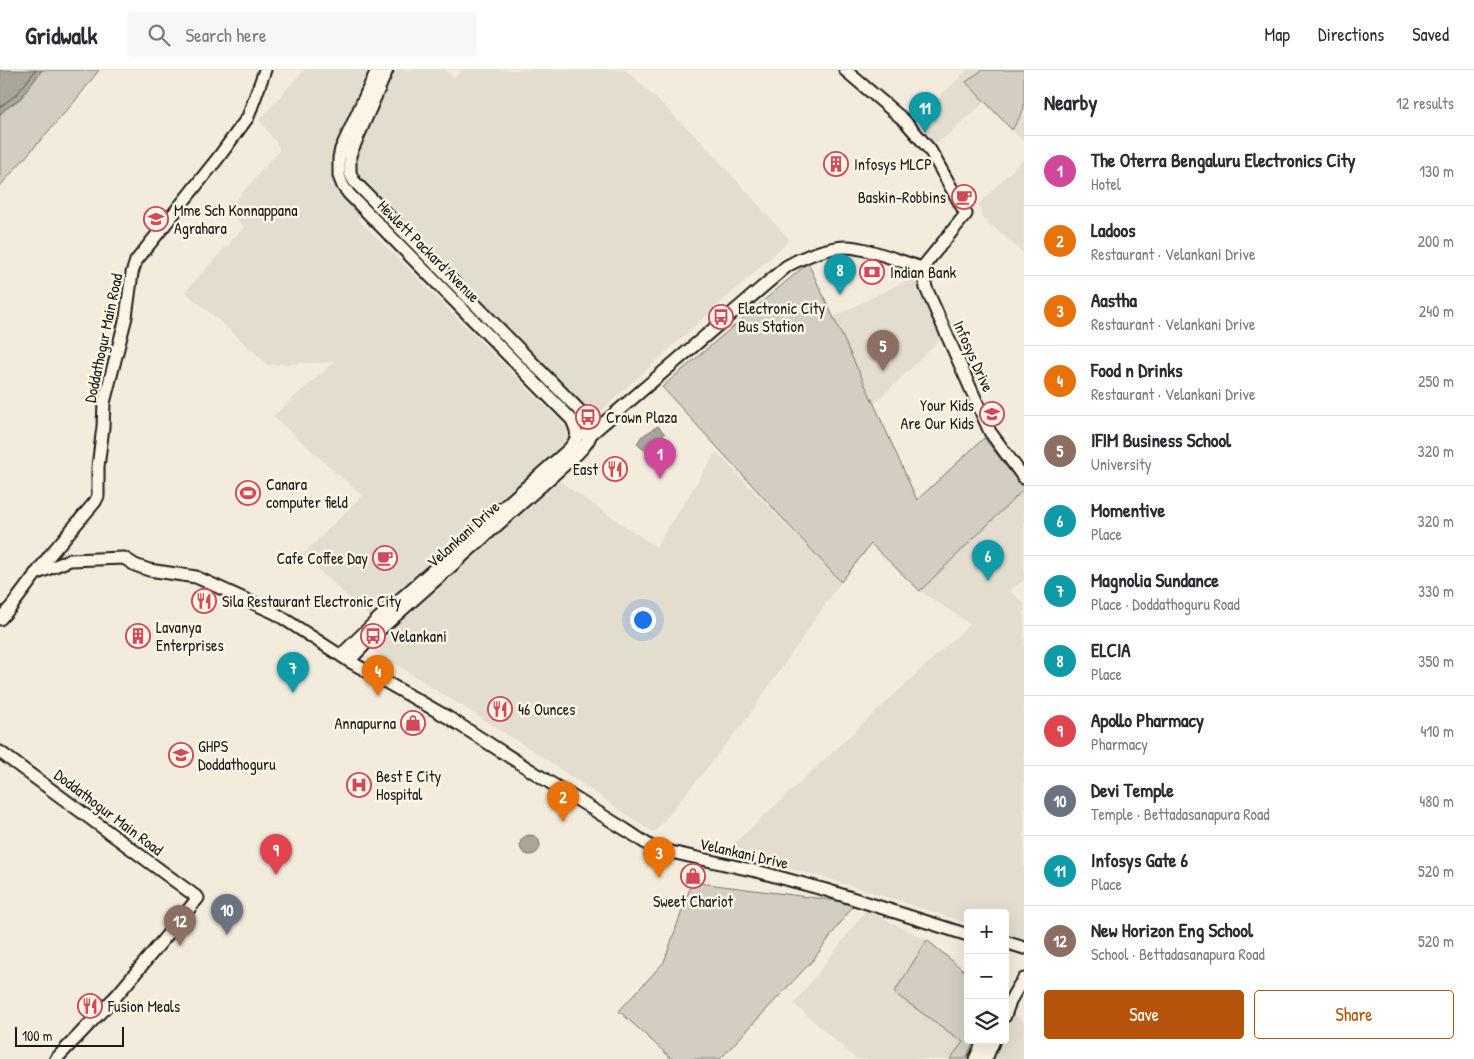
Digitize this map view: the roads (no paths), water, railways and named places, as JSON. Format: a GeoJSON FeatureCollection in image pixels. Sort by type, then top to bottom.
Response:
{"type":"FeatureCollection","features":[{"type":"Feature","properties":{"kind":"street","name":"Doddathogur Main Road"},"geometry":{"type":"LineString","coordinates":[[0,619],[50,555],[87,513],[98,496],[98,467],[104,403],[126,317],[132,273],[136,261],[218,158],[248,116],[264,70]]}},
{"type":"Feature","properties":{"kind":"street"},"geometry":{"type":"LineString","coordinates":[[349,184],[339,176],[338,167],[342,149],[377,70]]}},
{"type":"Feature","properties":{"kind":"street"},"geometry":{"type":"LineString","coordinates":[[349,184],[350,155],[387,70]]}},
{"type":"Feature","properties":{"kind":"street"},"geometry":{"type":"LineString","coordinates":[[845,70],[905,121],[930,150],[966,214],[922,268]]}},
{"type":"Feature","properties":{"kind":"street","name":"Hewlett Packard Avenue"},"geometry":{"type":"LineString","coordinates":[[349,184],[581,412],[590,430]]}},
{"type":"Feature","properties":{"kind":"street","name":"Hewlett Packard Avenue"},"geometry":{"type":"LineString","coordinates":[[349,184],[349,194],[572,420],[576,433]]}},
{"type":"Feature","properties":{"kind":"street","name":"Velankani Drive"},"geometry":{"type":"LineString","coordinates":[[345,658],[375,634],[585,446],[590,430],[787,266],[804,257],[822,251],[847,247],[861,249],[922,268]]}},
{"type":"Feature","properties":{"kind":"street","name":"Infosys Drive"},"geometry":{"type":"LineString","coordinates":[[922,268],[926,288],[990,432],[1024,478]]}},
{"type":"Feature","properties":{"kind":"street"},"geometry":{"type":"LineString","coordinates":[[576,433],[590,430]]}},
{"type":"Feature","properties":{"kind":"street","name":"Velankani Drive"},"geometry":{"type":"LineString","coordinates":[[345,658],[380,617],[569,449],[576,442],[576,433]]}},
{"type":"Feature","properties":{"kind":"street"},"geometry":{"type":"LineString","coordinates":[[35,574],[70,560],[124,558],[149,570],[196,577],[275,612],[345,658]]}},
{"type":"Feature","properties":{"kind":"street","name":"Velankani Drive"},"geometry":{"type":"LineString","coordinates":[[345,658],[435,709],[653,848],[760,872],[826,890],[964,934]]}},
{"type":"Feature","properties":{"kind":"street","name":"Doddathogur Main Road"},"geometry":{"type":"LineString","coordinates":[[0,752],[198,898],[118,994],[56,1059]]}},
{"type":"Feature","properties":{"kind":"street"},"geometry":{"type":"LineString","coordinates":[[1009,943],[1024,948]]}},
{"type":"Feature","properties":{"kind":"street"},"geometry":{"type":"LineString","coordinates":[[1009,951],[1024,956]]}},
{"type":"Feature","properties":{"kind":"street"},"geometry":{"type":"LineString","coordinates":[[1009,1003],[1024,979]]}},
{"type":"Feature","properties":{"kind":"street"},"geometry":{"type":"LineString","coordinates":[[975,1059],[982,1044]]}},
{"type":"Feature","properties":{"kind":"street"},"geometry":{"type":"LineString","coordinates":[[986,1059],[992,1044]]}},
{"type":"Feature","properties":{"kind":"water"},"geometry":{"type":"Polygon","coordinates":[[[0,70],[42,70],[21,98],[0,115],[0,70]]]}},
{"type":"Feature","properties":{"kind":"water"},"geometry":{"type":"Polygon","coordinates":[[[658,426],[665,434],[644,450],[637,444],[641,437],[658,426]]]}},
{"type":"Feature","properties":{"kind":"water"},"geometry":{"type":"Polygon","coordinates":[[[526,835],[534,835],[540,841],[540,849],[534,855],[526,855],[520,849],[520,841],[526,835]]]}},
{"type":"Feature","properties":{"kind":"place","name":"Infosys Gate 6"},"geometry":{"type":"Point","coordinates":[925,133]}},
{"type":"Feature","properties":{"kind":"place","name":"Infosys MLCP"},"geometry":{"type":"Point","coordinates":[836,164]}},
{"type":"Feature","properties":{"kind":"place","name":"Baskin-Robbins"},"geometry":{"type":"Point","coordinates":[964,197]}},
{"type":"Feature","properties":{"kind":"place","name":"Mme Sch Konnappana Agrahara"},"geometry":{"type":"Point","coordinates":[156,219]}},
{"type":"Feature","properties":{"kind":"place","name":"Indian Bank"},"geometry":{"type":"Point","coordinates":[872,272]}},
{"type":"Feature","properties":{"kind":"place","name":"ELCIA"},"geometry":{"type":"Point","coordinates":[840,295]}},
{"type":"Feature","properties":{"kind":"place","name":"Electronic City Bus Station"},"geometry":{"type":"Point","coordinates":[721,317]}},
{"type":"Feature","properties":{"kind":"place","name":"IFIM Business School"},"geometry":{"type":"Point","coordinates":[883,371]}},
{"type":"Feature","properties":{"kind":"place","name":"Your Kids Are Our Kids"},"geometry":{"type":"Point","coordinates":[992,414]}},
{"type":"Feature","properties":{"kind":"place","name":"Crown Plaza"},"geometry":{"type":"Point","coordinates":[588,417]}},
{"type":"Feature","properties":{"kind":"place","name":"East"},"geometry":{"type":"Point","coordinates":[615,469]}},
{"type":"Feature","properties":{"kind":"place","name":"The Oterra Bengaluru Electronics City"},"geometry":{"type":"Point","coordinates":[660,479]}},
{"type":"Feature","properties":{"kind":"place","name":"Canara computer field"},"geometry":{"type":"Point","coordinates":[248,493]}},
{"type":"Feature","properties":{"kind":"place","name":"Cafe Coffee Day"},"geometry":{"type":"Point","coordinates":[385,558]}},
{"type":"Feature","properties":{"kind":"place","name":"Momentive"},"geometry":{"type":"Point","coordinates":[988,581]}},
{"type":"Feature","properties":{"kind":"place","name":"Sila Restaurant Electronic City"},"geometry":{"type":"Point","coordinates":[204,601]}},
{"type":"Feature","properties":{"kind":"place","name":"Lavanya Enterprises"},"geometry":{"type":"Point","coordinates":[138,636]}},
{"type":"Feature","properties":{"kind":"place","name":"Velankani"},"geometry":{"type":"Point","coordinates":[373,636]}},
{"type":"Feature","properties":{"kind":"place","name":"Magnolia Sundance"},"geometry":{"type":"Point","coordinates":[293,693]}},
{"type":"Feature","properties":{"kind":"place","name":"Food n Drinks"},"geometry":{"type":"Point","coordinates":[378,696]}},
{"type":"Feature","properties":{"kind":"place","name":"46 Ounces"},"geometry":{"type":"Point","coordinates":[500,709]}},
{"type":"Feature","properties":{"kind":"place","name":"Annapurna"},"geometry":{"type":"Point","coordinates":[413,723]}},
{"type":"Feature","properties":{"kind":"place","name":"GHPS Doddathoguru"},"geometry":{"type":"Point","coordinates":[181,755]}},
{"type":"Feature","properties":{"kind":"place","name":"Best E City Hospital"},"geometry":{"type":"Point","coordinates":[359,785]}},
{"type":"Feature","properties":{"kind":"place","name":"Ladoos"},"geometry":{"type":"Point","coordinates":[563,822]}},
{"type":"Feature","properties":{"kind":"place","name":"Apollo Pharmacy"},"geometry":{"type":"Point","coordinates":[276,875]}},
{"type":"Feature","properties":{"kind":"place","name":"Sweet Chariot"},"geometry":{"type":"Point","coordinates":[693,876]}},
{"type":"Feature","properties":{"kind":"place","name":"Aastha"},"geometry":{"type":"Point","coordinates":[659,878]}},
{"type":"Feature","properties":{"kind":"place","name":"Devi Temple"},"geometry":{"type":"Point","coordinates":[227,935]}},
{"type":"Feature","properties":{"kind":"place","name":"New Horizon Eng School"},"geometry":{"type":"Point","coordinates":[180,946]}},
{"type":"Feature","properties":{"kind":"place","name":"Fusion Meals"},"geometry":{"type":"Point","coordinates":[90,1006]}}]}
